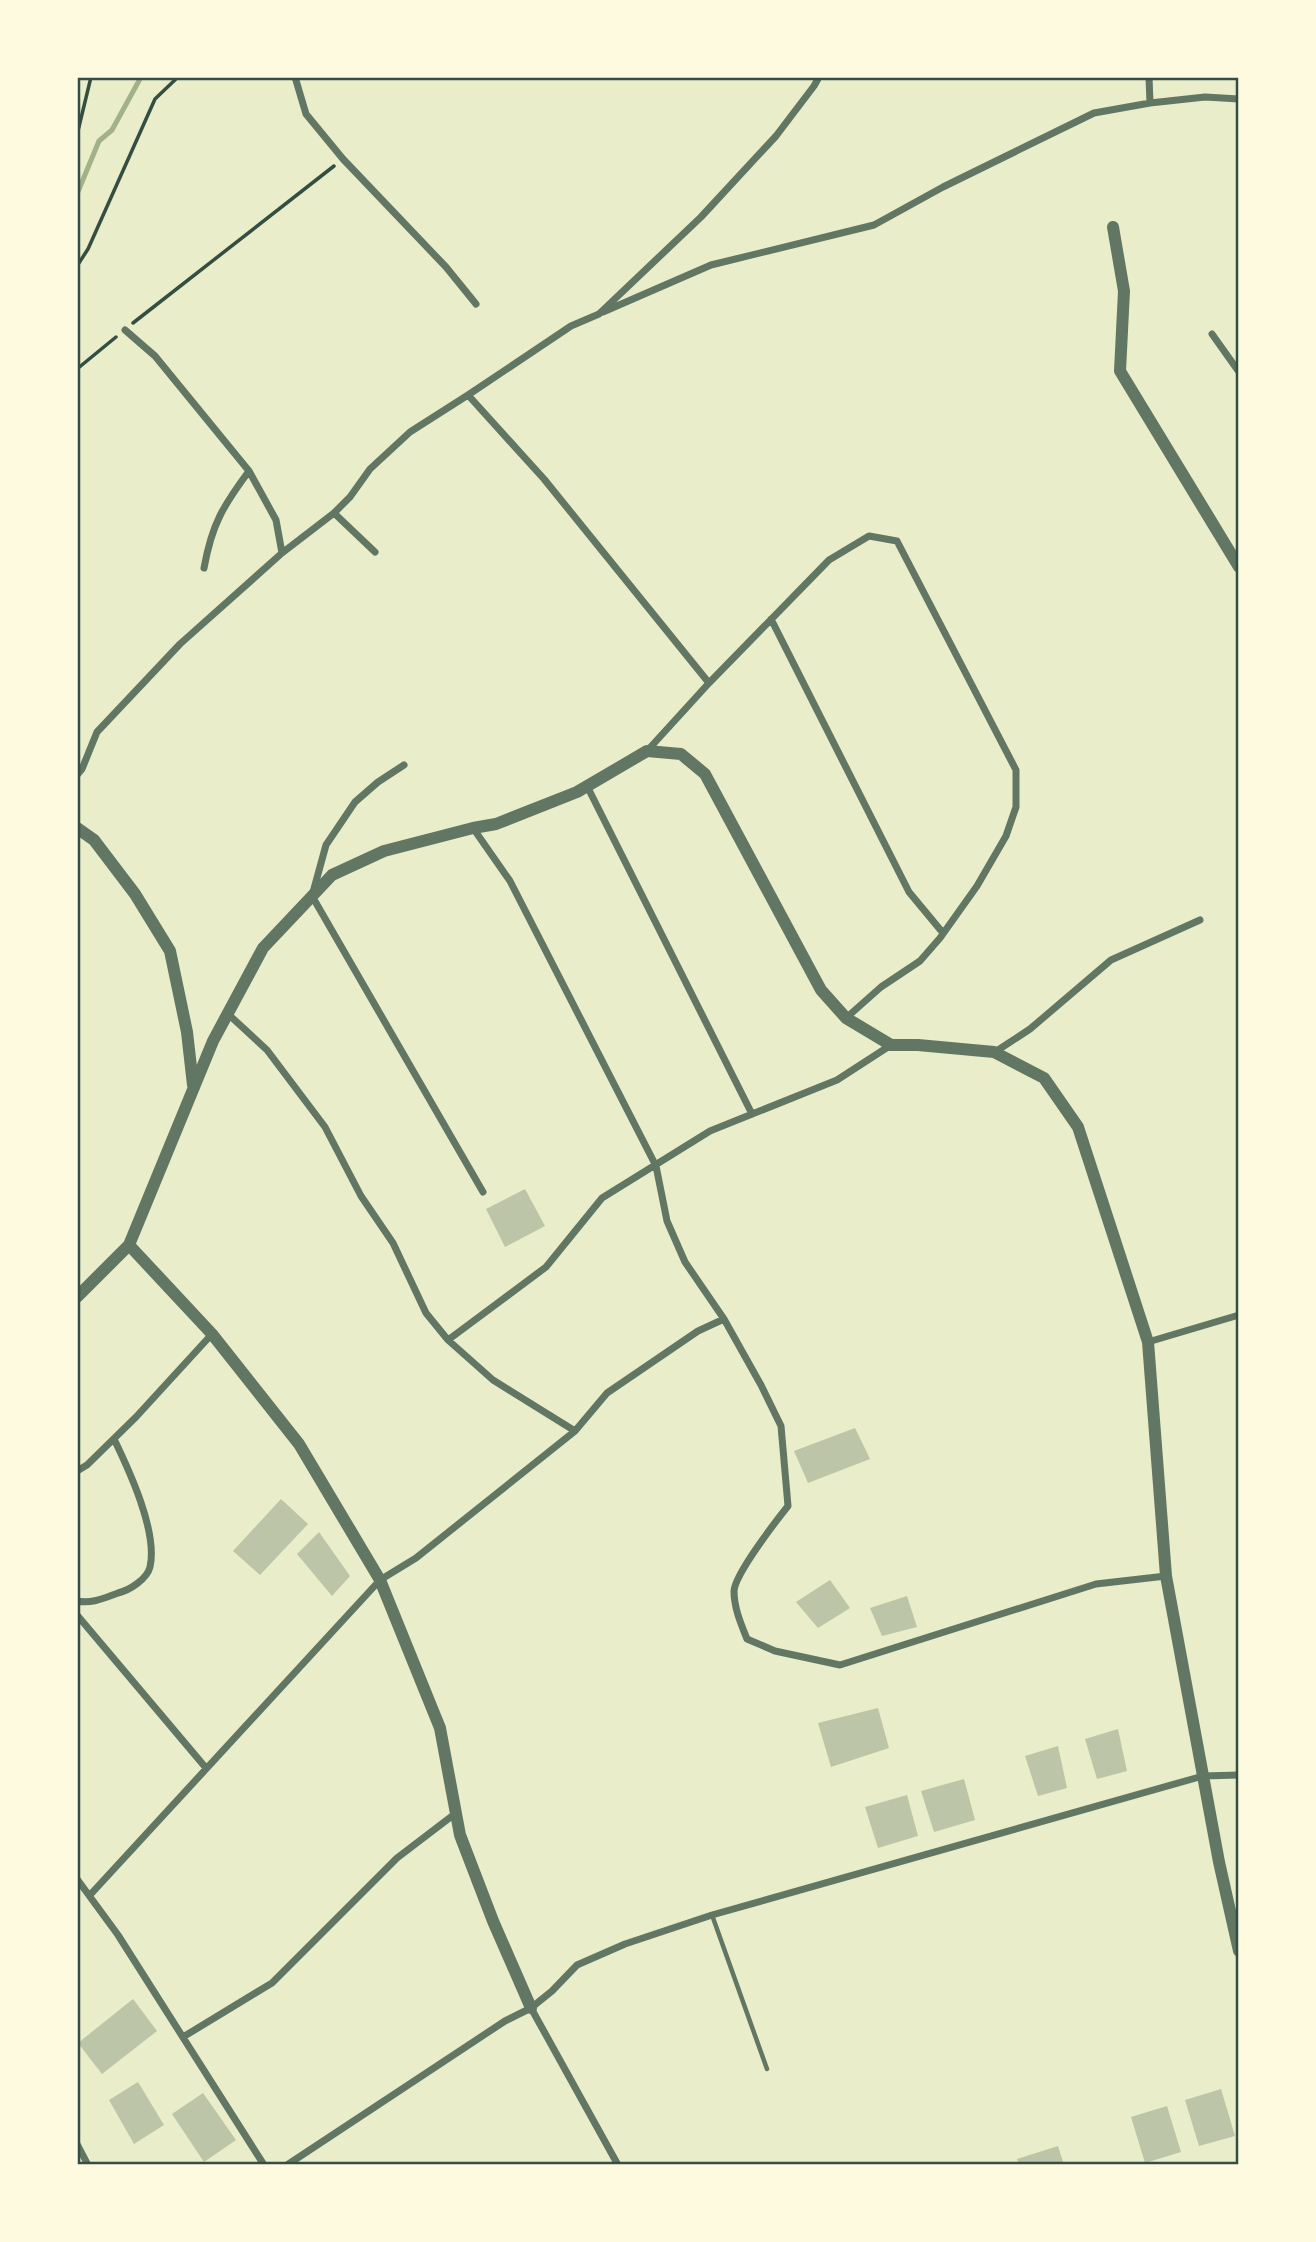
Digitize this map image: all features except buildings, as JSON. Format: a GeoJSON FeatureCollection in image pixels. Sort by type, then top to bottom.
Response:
{"type":"FeatureCollection","features":[{"type":"Feature","properties":{"kind":"street"},"geometry":{"type":"LineString","coordinates":[[295,77],[306,114],[343,159],[446,267],[476,304]]}},
{"type":"Feature","properties":{"kind":"street"},"geometry":{"type":"LineString","coordinates":[[598,314],[701,217],[776,136],[819,77]]}},
{"type":"Feature","properties":{"kind":"street"},"geometry":{"type":"LineString","coordinates":[[1149,77],[1150,103]]}},
{"type":"Feature","properties":{"kind":"street"},"geometry":{"type":"LineString","coordinates":[[77,775],[97,732],[130,695],[180,644],[282,553],[334,513],[350,497],[370,469],[410,432],[571,326],[711,265],[874,225],[943,187],[1094,113],[1205,97],[1239,99]]}},
{"type":"Feature","properties":{"kind":"street"},"geometry":{"type":"LineString","coordinates":[[1113,227],[1124,291],[1120,371],[1239,567]]}},
{"type":"Feature","properties":{"kind":"street"},"geometry":{"type":"LineString","coordinates":[[125,330],[155,356],[249,471],[276,520],[282,553]]}},
{"type":"Feature","properties":{"kind":"street"},"geometry":{"type":"LineString","coordinates":[[1212,334],[1239,372]]}},
{"type":"Feature","properties":{"kind":"street"},"geometry":{"type":"LineString","coordinates":[[468,395],[544,479],[709,683]]}},
{"type":"Feature","properties":{"kind":"street"},"geometry":{"type":"LineString","coordinates":[[204,568],[209,537],[225,503],[249,471]]}},
{"type":"Feature","properties":{"kind":"street"},"geometry":{"type":"LineString","coordinates":[[334,513],[375,552]]}},
{"type":"Feature","properties":{"kind":"street"},"geometry":{"type":"LineString","coordinates":[[77,1297],[129,1245],[214,1041],[263,948],[332,875],[384,851],[496,824],[577,792],[647,751],[829,560],[869,536],[897,541],[1016,770],[1016,807],[1006,835],[977,886],[943,933],[920,961],[881,987],[846,1018]]}},
{"type":"Feature","properties":{"kind":"street"},"geometry":{"type":"LineString","coordinates":[[771,619],[909,892],[943,933]]}},
{"type":"Feature","properties":{"kind":"street"},"geometry":{"type":"LineString","coordinates":[[647,751],[681,754],[705,774],[821,990],[846,1018],[891,1045],[994,1052],[1044,1078],[1078,1127],[1148,1342],[1166,1576],[1239,1951]]}},
{"type":"Feature","properties":{"kind":"street"},"geometry":{"type":"LineString","coordinates":[[404,765],[378,782],[355,802],[326,845],[312,896],[483,1192]]}},
{"type":"Feature","properties":{"kind":"street"},"geometry":{"type":"LineString","coordinates":[[587,786],[752,1114]]}},
{"type":"Feature","properties":{"kind":"street"},"geometry":{"type":"LineString","coordinates":[[77,828],[94,840],[135,894],[170,951],[187,1032],[193,1089]]}},
{"type":"Feature","properties":{"kind":"street"},"geometry":{"type":"LineString","coordinates":[[473,828],[510,881],[656,1166],[667,1221],[685,1262],[724,1319],[782,1426],[788,1506],[756,1548],[734,1588],[738,1617],[747,1639],[775,1651],[840,1665],[1096,1584],[1166,1576]]}},
{"type":"Feature","properties":{"kind":"street"},"geometry":{"type":"LineString","coordinates":[[994,1052],[1030,1029],[1111,961],[1200,920]]}},
{"type":"Feature","properties":{"kind":"street"},"geometry":{"type":"LineString","coordinates":[[228,1014],[267,1050],[325,1127],[361,1196],[393,1243],[426,1313],[448,1340],[492,1380],[575,1430]]}},
{"type":"Feature","properties":{"kind":"street"},"geometry":{"type":"LineString","coordinates":[[448,1340],[546,1267],[602,1198],[710,1131],[837,1080],[891,1045]]}},
{"type":"Feature","properties":{"kind":"street"},"geometry":{"type":"LineString","coordinates":[[129,1245],[212,1334],[299,1444],[380,1580],[440,1728],[460,1835],[488,1909],[531,2008],[618,2165]]}},
{"type":"Feature","properties":{"kind":"street"},"geometry":{"type":"LineString","coordinates":[[1148,1342],[1239,1315]]}},
{"type":"Feature","properties":{"kind":"street"},"geometry":{"type":"LineString","coordinates":[[90,1895],[380,1580],[416,1558],[575,1430],[607,1393],[698,1331],[724,1319]]}},
{"type":"Feature","properties":{"kind":"street"},"geometry":{"type":"LineString","coordinates":[[77,1471],[136,1417],[212,1334]]}},
{"type":"Feature","properties":{"kind":"street"},"geometry":{"type":"LineString","coordinates":[[77,1601],[88,1603],[131,1590],[150,1569],[151,1546],[136,1486],[114,1438]]}},
{"type":"Feature","properties":{"kind":"street"},"geometry":{"type":"LineString","coordinates":[[77,1615],[206,1768]]}},
{"type":"Feature","properties":{"kind":"street"},"geometry":{"type":"LineString","coordinates":[[287,2165],[505,2021],[531,2008],[577,1965],[625,1944],[712,1915],[1203,1776],[1239,1775]]}},
{"type":"Feature","properties":{"kind":"street"},"geometry":{"type":"LineString","coordinates":[[183,2037],[272,1983],[397,1858],[456,1813]]}},
{"type":"Feature","properties":{"kind":"street"},"geometry":{"type":"LineString","coordinates":[[77,1879],[118,1935],[260,2164]]}},
{"type":"Feature","properties":{"kind":"street"},"geometry":{"type":"LineString","coordinates":[[77,2144],[88,2165]]}},
{"type":"Feature","properties":{"kind":"lane"},"geometry":{"type":"LineString","coordinates":[[712,1915],[767,2069]]}},
{"type":"Feature","properties":{"kind":"path"},"geometry":{"type":"LineString","coordinates":[[77,135],[91,77]]}},
{"type":"Feature","properties":{"kind":"path"},"geometry":{"type":"LineString","coordinates":[[77,266],[88,249],[155,99],[178,77]]}},
{"type":"Feature","properties":{"kind":"path"},"geometry":{"type":"LineString","coordinates":[[77,369],[343,159]]}},
{"type":"Feature","properties":{"kind":"waterway"},"geometry":{"type":"LineString","coordinates":[[77,194],[99,141],[112,130],[141,77]]}}]}
